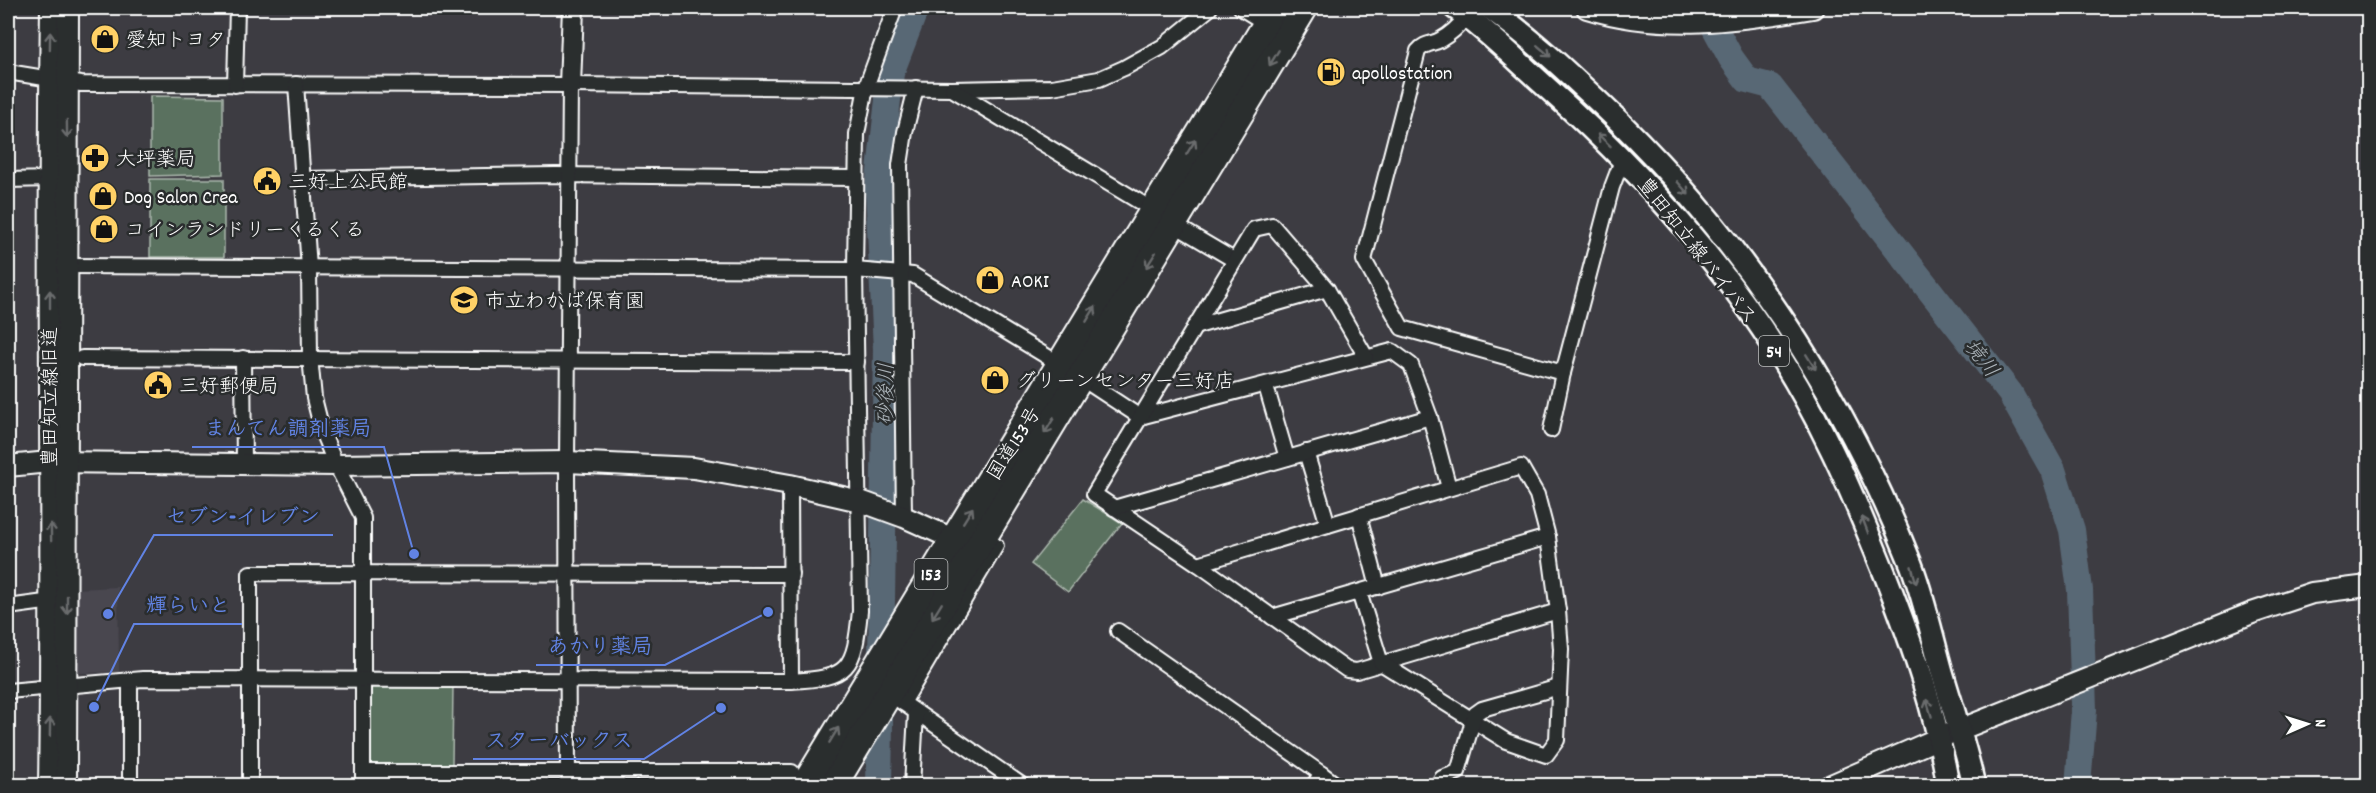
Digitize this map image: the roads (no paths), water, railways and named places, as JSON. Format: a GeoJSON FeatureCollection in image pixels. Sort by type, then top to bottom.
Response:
{"type":"FeatureCollection","features":[{"type":"Feature","properties":{"kind":"highway","name":"国道153号"},"geometry":{"type":"LineString","coordinates":[[798,779],[877,684],[1163,217],[1304,8]]}},
{"type":"Feature","properties":{"kind":"highway","name":"国道153号"},"geometry":{"type":"LineString","coordinates":[[1163,217],[1272,16]]}},
{"type":"Feature","properties":{"kind":"highway","name":"国道153号"},"geometry":{"type":"LineString","coordinates":[[833,786],[877,684],[953,539],[1070,370]]}},
{"type":"Feature","properties":{"kind":"main road","name":"豊田知立線バイパス"},"geometry":{"type":"LineString","coordinates":[[1498,10],[1548,54],[1658,160],[1712,222],[1789,328],[1831,394],[1912,566],[1974,786]]}},
{"type":"Feature","properties":{"kind":"main road","name":"豊田知立線バイパス"},"geometry":{"type":"LineString","coordinates":[[1461,12],[1623,158],[1675,215],[1751,313],[1829,444],[1861,513],[1893,595],[1939,738],[1948,786]]}},
{"type":"Feature","properties":{"kind":"street","name":"豊田知立線旧道"},"geometry":{"type":"LineString","coordinates":[[51,8],[58,82],[69,266],[52,602],[66,786]]}},
{"type":"Feature","properties":{"kind":"street","name":"豊田知立線旧道"},"geometry":{"type":"LineString","coordinates":[[49,786],[59,685],[58,462],[50,179],[58,82],[68,8]]}},
{"type":"Feature","properties":{"kind":"street"},"geometry":{"type":"LineString","coordinates":[[235,85],[237,8]]}},
{"type":"Feature","properties":{"kind":"street"},"geometry":{"type":"LineString","coordinates":[[568,780],[567,462],[570,359],[568,176],[573,8]]}},
{"type":"Feature","properties":{"kind":"street"},"geometry":{"type":"LineString","coordinates":[[877,684],[861,611],[855,178],[857,134],[895,8]]}},
{"type":"Feature","properties":{"kind":"street"},"geometry":{"type":"LineString","coordinates":[[8,72],[58,82],[235,85],[570,85],[952,89],[1052,87],[1099,79],[1162,47],[1210,8]]}},
{"type":"Feature","properties":{"kind":"street"},"geometry":{"type":"LineString","coordinates":[[1241,8],[1272,16]]}},
{"type":"Feature","properties":{"kind":"street"},"geometry":{"type":"LineString","coordinates":[[1587,8],[1646,20],[1679,22],[1727,21],[1813,8]]}},
{"type":"Feature","properties":{"kind":"street"},"geometry":{"type":"LineString","coordinates":[[1461,12],[1459,26],[1440,40],[1418,51],[1364,260],[1402,328],[1563,373]]}},
{"type":"Feature","properties":{"kind":"street"},"geometry":{"type":"LineString","coordinates":[[296,84],[309,268],[310,357],[314,398],[323,434],[363,518],[363,779],[798,779]]}},
{"type":"Feature","properties":{"kind":"street"},"geometry":{"type":"LineString","coordinates":[[904,517],[900,165],[913,88]]}},
{"type":"Feature","properties":{"kind":"street"},"geometry":{"type":"LineString","coordinates":[[952,89],[1234,260]]}},
{"type":"Feature","properties":{"kind":"street"},"geometry":{"type":"LineString","coordinates":[[1551,430],[1563,373],[1612,187],[1623,158]]}},
{"type":"Feature","properties":{"kind":"street"},"geometry":{"type":"LineString","coordinates":[[302,179],[568,176],[855,178]]}},
{"type":"Feature","properties":{"kind":"street"},"geometry":{"type":"LineString","coordinates":[[8,180],[50,179]]}},
{"type":"Feature","properties":{"kind":"street"},"geometry":{"type":"LineString","coordinates":[[1366,357],[1327,289],[1272,225],[1254,229],[1094,494],[1198,564],[1347,670],[1357,671],[1558,611]]}},
{"type":"Feature","properties":{"kind":"street"},"geometry":{"type":"LineString","coordinates":[[69,266],[855,270],[902,273],[913,275],[1070,370],[1140,417],[1266,386],[1392,351],[1411,365],[1430,417],[1449,488]]}},
{"type":"Feature","properties":{"kind":"street"},"geometry":{"type":"LineString","coordinates":[[1194,327],[1327,289]]}},
{"type":"Feature","properties":{"kind":"street"},"geometry":{"type":"LineString","coordinates":[[82,358],[310,357],[857,362]]}},
{"type":"Feature","properties":{"kind":"street"},"geometry":{"type":"LineString","coordinates":[[243,358],[244,464]]}},
{"type":"Feature","properties":{"kind":"street"},"geometry":{"type":"LineString","coordinates":[[1266,386],[1287,458]]}},
{"type":"Feature","properties":{"kind":"street"},"geometry":{"type":"LineString","coordinates":[[1114,508],[1430,417]]}},
{"type":"Feature","properties":{"kind":"street"},"geometry":{"type":"LineString","coordinates":[[1306,452],[1328,525]]}},
{"type":"Feature","properties":{"kind":"street"},"geometry":{"type":"LineString","coordinates":[[8,466],[58,462],[336,465],[567,462],[694,468],[790,485],[860,501],[904,517],[953,539]]}},
{"type":"Feature","properties":{"kind":"street"},"geometry":{"type":"LineString","coordinates":[[1198,564],[1521,467],[1537,495],[1548,537],[1558,611],[1561,649],[1557,740],[1546,755],[1506,741],[1381,663],[1359,592]]}},
{"type":"Feature","properties":{"kind":"street"},"geometry":{"type":"LineString","coordinates":[[790,485],[791,681]]}},
{"type":"Feature","properties":{"kind":"street"},"geometry":{"type":"LineString","coordinates":[[1359,515],[1378,586]]}},
{"type":"Feature","properties":{"kind":"street"},"geometry":{"type":"LineString","coordinates":[[1272,617],[1548,537]]}},
{"type":"Feature","properties":{"kind":"street"},"geometry":{"type":"LineString","coordinates":[[877,684],[996,546]]}},
{"type":"Feature","properties":{"kind":"street"},"geometry":{"type":"LineString","coordinates":[[250,786],[250,573],[791,574]]}},
{"type":"Feature","properties":{"kind":"street"},"geometry":{"type":"LineString","coordinates":[[1829,786],[1939,738],[2252,613],[2312,593],[2368,586]]}},
{"type":"Feature","properties":{"kind":"street"},"geometry":{"type":"LineString","coordinates":[[8,607],[52,602]]}},
{"type":"Feature","properties":{"kind":"street"},"geometry":{"type":"LineString","coordinates":[[1118,631],[1317,780],[1338,786]]}},
{"type":"Feature","properties":{"kind":"street"},"geometry":{"type":"LineString","coordinates":[[8,691],[130,680],[791,681],[826,679],[877,684],[1023,786]]}},
{"type":"Feature","properties":{"kind":"street"},"geometry":{"type":"LineString","coordinates":[[130,680],[130,786]]}},
{"type":"Feature","properties":{"kind":"street"},"geometry":{"type":"LineString","coordinates":[[1437,786],[1450,773],[1458,772],[1472,720],[1482,709],[1559,687]]}},
{"type":"Feature","properties":{"kind":"street"},"geometry":{"type":"LineString","coordinates":[[912,786],[916,713]]}},
{"type":"Feature","properties":{"kind":"waterway","name":"砂後川"},"geometry":{"type":"LineString","coordinates":[[879,786],[886,349],[878,189],[891,73],[916,8]]}},
{"type":"Feature","properties":{"kind":"waterway","name":"境川"},"geometry":{"type":"LineString","coordinates":[[1704,8],[1731,58],[1747,80],[1770,86],[2010,393],[2053,470],[2072,530],[2080,590],[2084,710],[2078,786]]}},
{"type":"Feature","properties":{"kind":"place","name":"愛知トヨタ"},"geometry":{"type":"Point","coordinates":[105,39]}},
{"type":"Feature","properties":{"kind":"place","name":"apollostation"},"geometry":{"type":"Point","coordinates":[1331,72]}},
{"type":"Feature","properties":{"kind":"place","name":"大坪薬局"},"geometry":{"type":"Point","coordinates":[95,158]}},
{"type":"Feature","properties":{"kind":"place","name":"三好上公民館"},"geometry":{"type":"Point","coordinates":[267,181]}},
{"type":"Feature","properties":{"kind":"place","name":"Dog Salon Crea"},"geometry":{"type":"Point","coordinates":[103,196]}},
{"type":"Feature","properties":{"kind":"place","name":"コインランドリーくるくる"},"geometry":{"type":"Point","coordinates":[104,229]}},
{"type":"Feature","properties":{"kind":"place","name":"AOKI"},"geometry":{"type":"Point","coordinates":[990,280]}},
{"type":"Feature","properties":{"kind":"place","name":"市立わかば保育園"},"geometry":{"type":"Point","coordinates":[464,300]}},
{"type":"Feature","properties":{"kind":"place","name":"グリーンセンター三好店"},"geometry":{"type":"Point","coordinates":[995,380]}},
{"type":"Feature","properties":{"kind":"place","name":"三好郵便局"},"geometry":{"type":"Point","coordinates":[158,385]}},
{"type":"Feature","properties":{"kind":"place","name":"まんてん調剤薬局"},"geometry":{"type":"Point","coordinates":[414,554]}},
{"type":"Feature","properties":{"kind":"place","name":"あかり薬局"},"geometry":{"type":"Point","coordinates":[768,612]}},
{"type":"Feature","properties":{"kind":"place","name":"セブン-イレブン"},"geometry":{"type":"Point","coordinates":[108,614]}},
{"type":"Feature","properties":{"kind":"place","name":"輝らいと"},"geometry":{"type":"Point","coordinates":[94,707]}},
{"type":"Feature","properties":{"kind":"place","name":"スターバックス"},"geometry":{"type":"Point","coordinates":[721,708]}}]}
